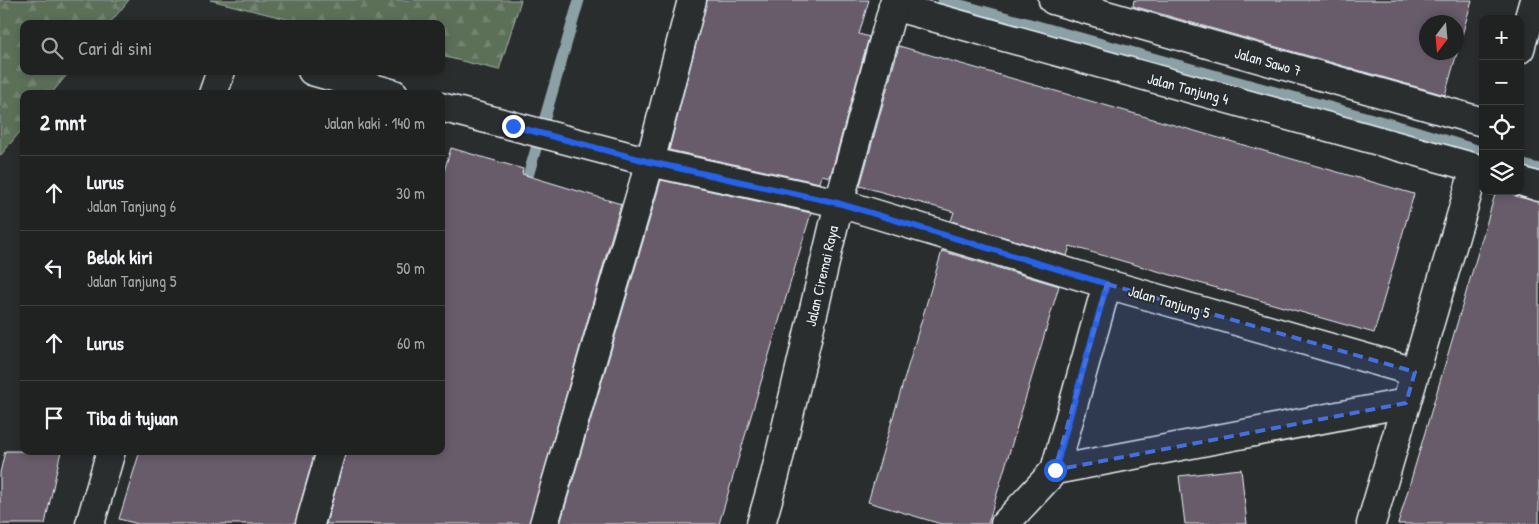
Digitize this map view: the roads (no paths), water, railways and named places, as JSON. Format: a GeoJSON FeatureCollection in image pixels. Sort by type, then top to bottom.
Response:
{"type":"FeatureCollection","features":[{"type":"Feature","properties":{"kind":"street"},"geometry":{"type":"LineString","coordinates":[[544,524],[650,162],[692,0]]}},
{"type":"Feature","properties":{"kind":"street","name":"Jalan Sawo 7"},"geometry":{"type":"LineString","coordinates":[[1053,0],[1479,121]]}},
{"type":"Feature","properties":{"kind":"street"},"geometry":{"type":"LineString","coordinates":[[1524,35],[1534,0]]}},
{"type":"Feature","properties":{"kind":"street","name":"Jalan Tanjung 4"},"geometry":{"type":"LineString","coordinates":[[894,3],[1479,169]]}},
{"type":"Feature","properties":{"kind":"street","name":"Jalan Ciremai Raya"},"geometry":{"type":"LineString","coordinates":[[761,524],[775,475],[838,203],[894,3]]}},
{"type":"Feature","properties":{"kind":"street"},"geometry":{"type":"LineString","coordinates":[[214,90],[220,75]]}},
{"type":"Feature","properties":{"kind":"street"},"geometry":{"type":"LineString","coordinates":[[326,75],[380,90]]}},
{"type":"Feature","properties":{"kind":"street","name":"Jalan Tanjung 5"},"geometry":{"type":"LineString","coordinates":[[445,108],[563,137],[650,162],[838,203],[1107,284],[1415,372]]}},
{"type":"Feature","properties":{"kind":"street"},"geometry":{"type":"LineString","coordinates":[[1371,524],[1415,372],[1479,169]]}},
{"type":"Feature","properties":{"kind":"street"},"geometry":{"type":"LineString","coordinates":[[1524,182],[1539,187]]}},
{"type":"Feature","properties":{"kind":"street"},"geometry":{"type":"LineString","coordinates":[[1005,524],[1055,470],[1107,284]]}},
{"type":"Feature","properties":{"kind":"street"},"geometry":{"type":"LineString","coordinates":[[1055,470],[1406,403]]}},
{"type":"Feature","properties":{"kind":"street"},"geometry":{"type":"LineString","coordinates":[[90,524],[110,455]]}},
{"type":"Feature","properties":{"kind":"street"},"geometry":{"type":"LineString","coordinates":[[310,524],[330,455]]}},
{"type":"Feature","properties":{"kind":"waterway"},"geometry":{"type":"LineString","coordinates":[[524,190],[579,0]]}},
{"type":"Feature","properties":{"kind":"waterway"},"geometry":{"type":"LineString","coordinates":[[943,0],[1412,130],[1479,151]]}},
{"type":"Feature","properties":{"kind":"waterway"},"geometry":{"type":"LineString","coordinates":[[1524,165],[1539,169]]}}]}
